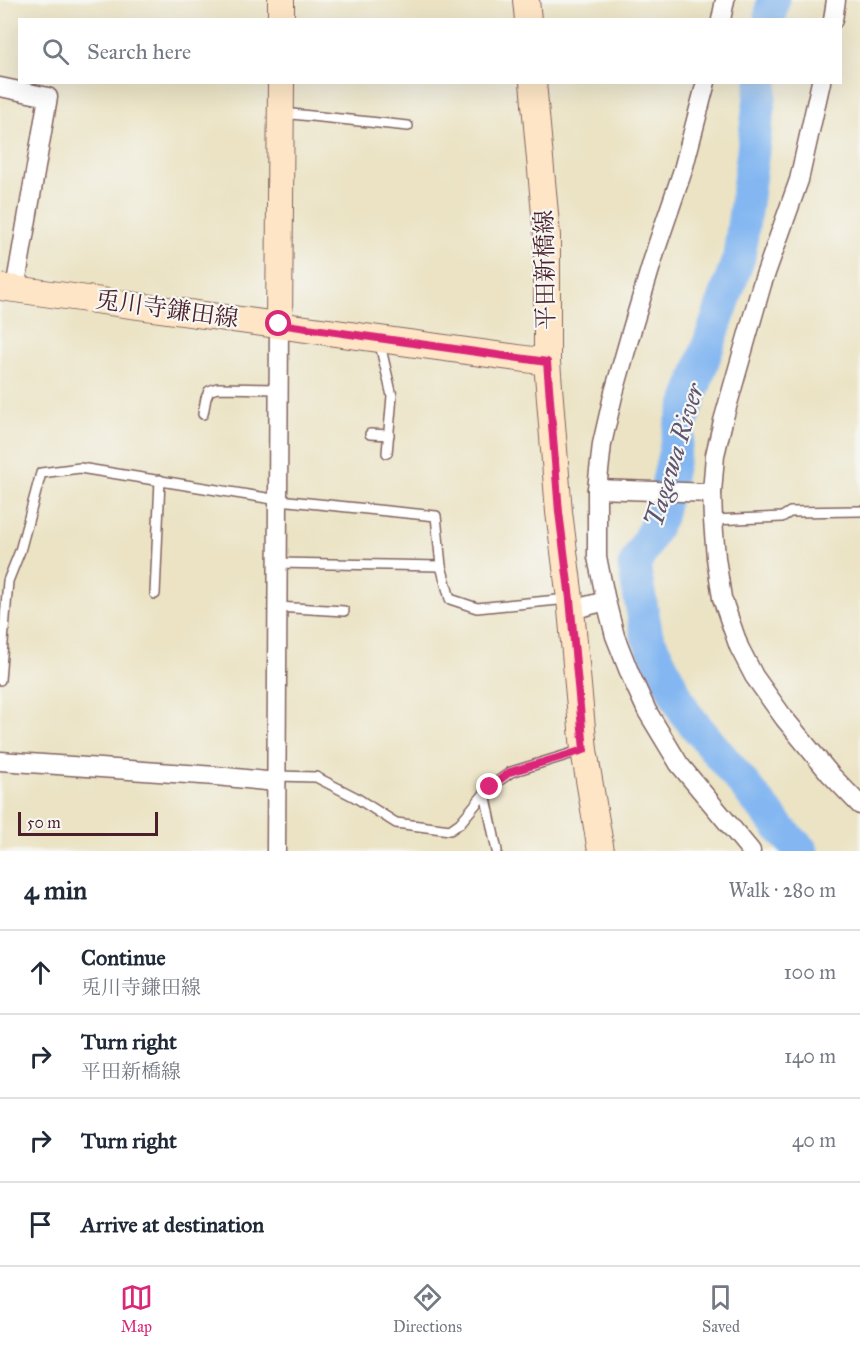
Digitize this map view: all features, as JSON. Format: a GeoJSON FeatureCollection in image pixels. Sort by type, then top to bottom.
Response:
{"type":"FeatureCollection","features":[{"type":"Feature","properties":{"kind":"main road"},"geometry":{"type":"LineString","coordinates":[[281,0],[281,18]]}},
{"type":"Feature","properties":{"kind":"main road"},"geometry":{"type":"LineString","coordinates":[[526,0],[528,18]]}},
{"type":"Feature","properties":{"kind":"main road"},"geometry":{"type":"LineString","coordinates":[[279,324],[281,84]]}},
{"type":"Feature","properties":{"kind":"main road","name":"平田新橋線"},"geometry":{"type":"LineString","coordinates":[[533,84],[547,236],[547,362],[559,512],[584,750],[601,851]]}},
{"type":"Feature","properties":{"kind":"main road","name":"兎川寺鎌田線"},"geometry":{"type":"LineString","coordinates":[[8,288],[547,362]]}},
{"type":"Feature","properties":{"kind":"street"},"geometry":{"type":"LineString","coordinates":[[721,18],[725,0]]}},
{"type":"Feature","properties":{"kind":"street"},"geometry":{"type":"LineString","coordinates":[[833,18],[836,0]]}},
{"type":"Feature","properties":{"kind":"street"},"geometry":{"type":"LineString","coordinates":[[705,84],[683,170],[654,256],[613,396],[602,444],[597,557],[615,636],[647,711],[679,764],[751,851]]}},
{"type":"Feature","properties":{"kind":"street"},"geometry":{"type":"LineString","coordinates":[[821,84],[799,180],[762,284],[723,421],[708,493],[722,598],[739,646],[754,676],[784,718],[830,774],[860,804]]}},
{"type":"Feature","properties":{"kind":"street"},"geometry":{"type":"LineString","coordinates":[[0,87],[48,97],[8,288]]}},
{"type":"Feature","properties":{"kind":"street"},"geometry":{"type":"LineString","coordinates":[[276,851],[279,324]]}},
{"type":"Feature","properties":{"kind":"street"},"geometry":{"type":"LineString","coordinates":[[600,490],[708,493]]}},
{"type":"Feature","properties":{"kind":"street"},"geometry":{"type":"LineString","coordinates":[[570,604],[606,601]]}},
{"type":"Feature","properties":{"kind":"street"},"geometry":{"type":"LineString","coordinates":[[0,761],[276,779]]}},
{"type":"Feature","properties":{"kind":"lane"},"geometry":{"type":"LineString","coordinates":[[281,113],[408,126]]}},
{"type":"Feature","properties":{"kind":"lane"},"geometry":{"type":"LineString","coordinates":[[379,338],[392,396],[387,453]]}},
{"type":"Feature","properties":{"kind":"lane"},"geometry":{"type":"LineString","coordinates":[[203,414],[209,391],[217,388],[279,389]]}},
{"type":"Feature","properties":{"kind":"lane"},"geometry":{"type":"LineString","coordinates":[[370,434],[389,435]]}},
{"type":"Feature","properties":{"kind":"lane"},"geometry":{"type":"LineString","coordinates":[[0,680],[8,582],[20,551],[41,473],[80,468],[279,500],[436,516],[441,566],[450,599],[477,608],[570,604]]}},
{"type":"Feature","properties":{"kind":"lane"},"geometry":{"type":"LineString","coordinates":[[156,594],[160,480]]}},
{"type":"Feature","properties":{"kind":"lane"},"geometry":{"type":"LineString","coordinates":[[713,520],[782,517],[790,512],[860,511]]}},
{"type":"Feature","properties":{"kind":"lane"},"geometry":{"type":"LineString","coordinates":[[277,563],[441,566]]}},
{"type":"Feature","properties":{"kind":"lane"},"geometry":{"type":"LineString","coordinates":[[277,607],[344,610]]}},
{"type":"Feature","properties":{"kind":"lane"},"geometry":{"type":"LineString","coordinates":[[276,779],[316,777],[355,797],[396,823],[450,830],[460,823],[490,787],[510,772],[584,750]]}},
{"type":"Feature","properties":{"kind":"lane"},"geometry":{"type":"LineString","coordinates":[[485,793],[497,851]]}},
{"type":"Feature","properties":{"kind":"waterway","name":"Tagawa River"},"geometry":{"type":"LineString","coordinates":[[770,18],[773,0]]}},
{"type":"Feature","properties":{"kind":"waterway","name":"Tagawa River"},"geometry":{"type":"LineString","coordinates":[[762,84],[739,257],[680,427],[660,517],[634,566],[647,636],[685,713],[784,833],[802,851]]}},
{"type":"Feature","properties":{"kind":"route"},"geometry":{"type":"LineString","coordinates":[[279,324],[547,362],[559,512],[570,599],[584,750],[510,772],[490,787]]}}]}
